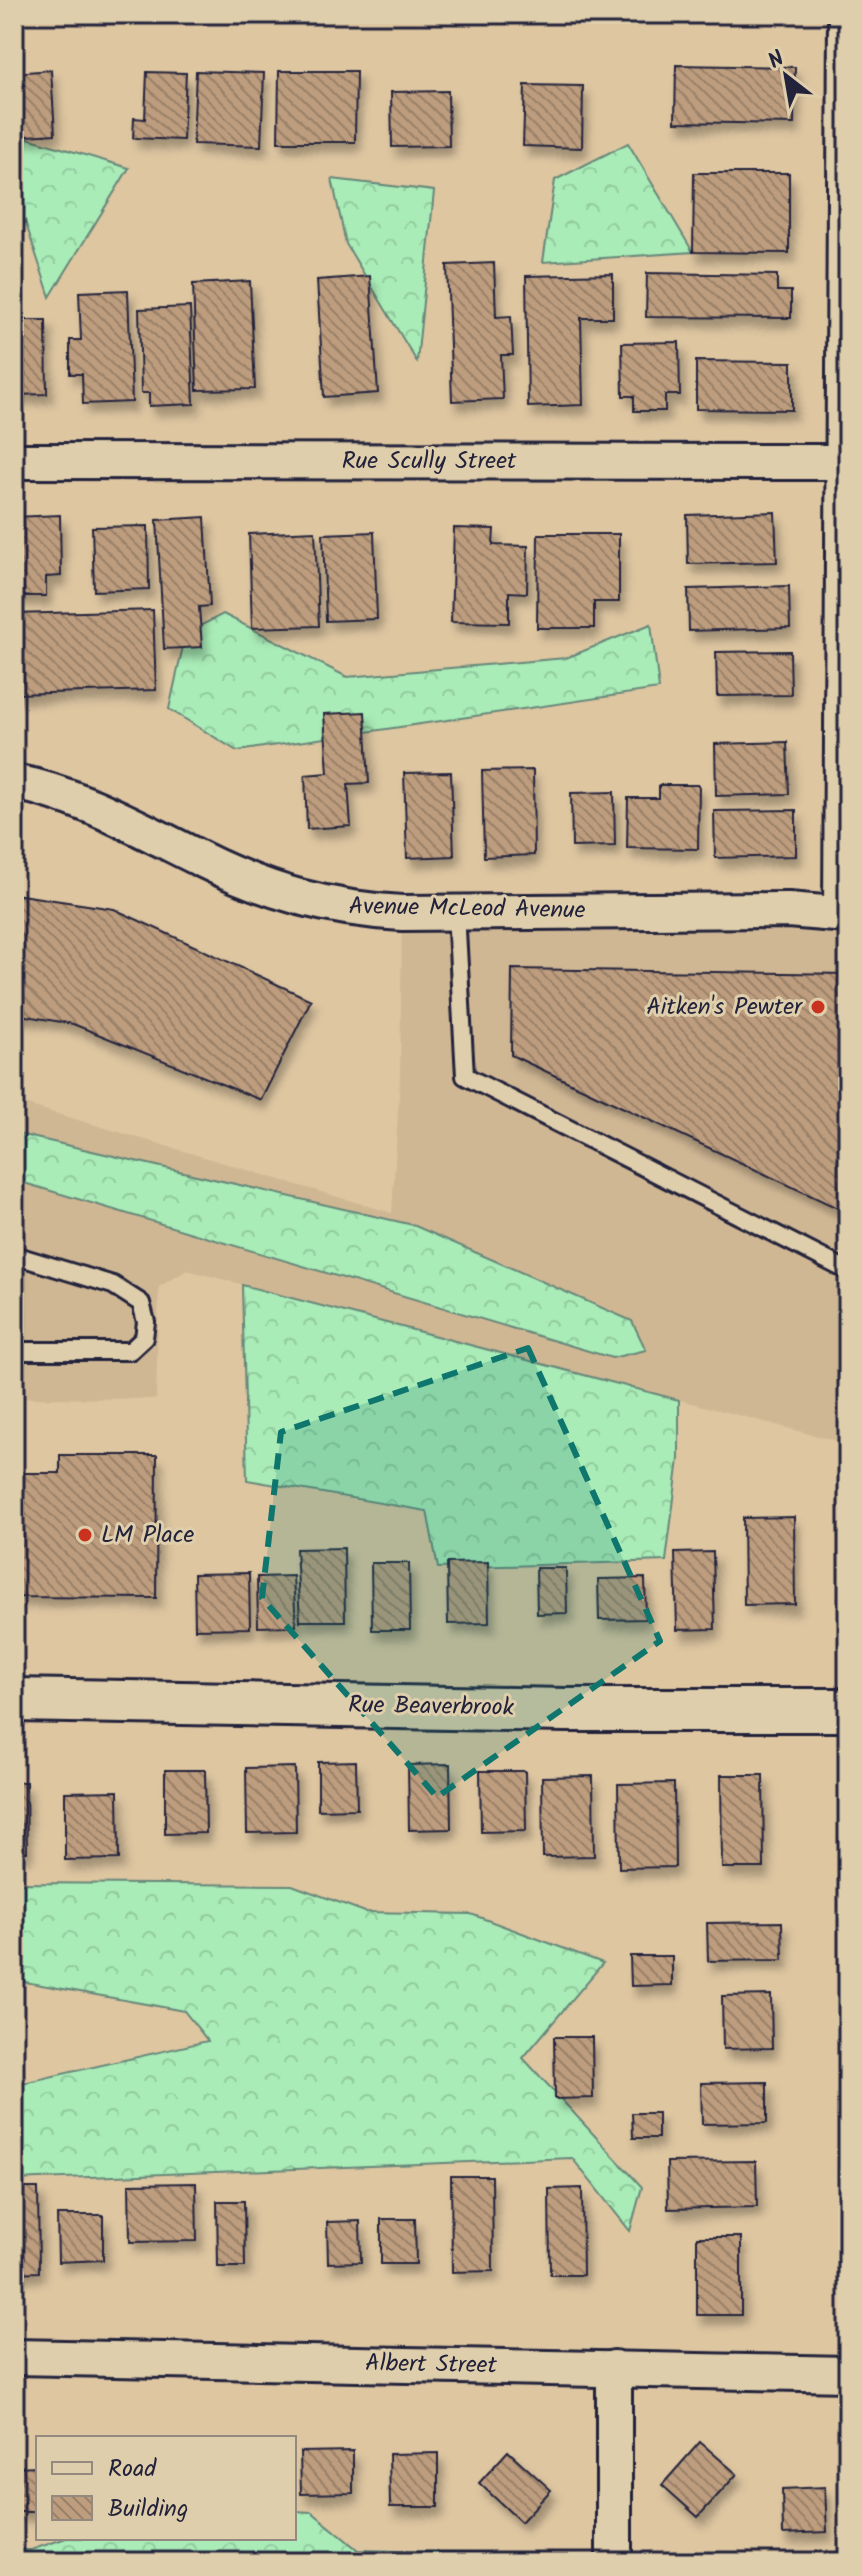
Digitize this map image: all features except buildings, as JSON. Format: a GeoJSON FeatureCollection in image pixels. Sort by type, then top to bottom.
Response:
{"type":"FeatureCollection","features":[{"type":"Feature","properties":{"kind":"street"},"geometry":{"type":"LineString","coordinates":[[844,915],[846,14]]}},
{"type":"Feature","properties":{"kind":"street","name":"Rue Scully Street"},"geometry":{"type":"LineString","coordinates":[[14,461],[844,462]]}},
{"type":"Feature","properties":{"kind":"street","name":"Avenue McLeod Avenue"},"geometry":{"type":"LineString","coordinates":[[14,782],[86,802],[203,861],[275,891],[345,910],[788,910],[844,915]]}},
{"type":"Feature","properties":{"kind":"street","name":"Rue Beaverbrook"},"geometry":{"type":"LineString","coordinates":[[14,1700],[566,1710],[848,1710]]}},
{"type":"Feature","properties":{"kind":"street","name":"Albert Street"},"geometry":{"type":"LineString","coordinates":[[14,2357],[848,2374]]}},
{"type":"Feature","properties":{"kind":"street"},"geometry":{"type":"LineString","coordinates":[[614,2368],[614,2562]]}},
{"type":"Feature","properties":{"kind":"lane"},"geometry":{"type":"LineString","coordinates":[[456,912],[465,1076],[848,1271]]}},
{"type":"Feature","properties":{"kind":"lane"},"geometry":{"type":"LineString","coordinates":[[14,1255],[113,1285],[141,1303],[146,1322],[144,1338],[130,1351],[14,1351]]}},
{"type":"Feature","properties":{"kind":"highlighted area"},"geometry":{"type":"Polygon","coordinates":[[[528,1348],[660,1641],[437,1797],[262,1598],[281,1432],[528,1348]]]}},
{"type":"Feature","properties":{"kind":"shaded area"},"geometry":{"type":"Polygon","coordinates":[[[402,913],[848,915],[848,1444],[187,1270],[159,1287],[156,1399],[14,1398],[14,1101],[392,1213],[400,1079],[402,913]]]}},
{"type":"Feature","properties":{"kind":"green space"},"geometry":{"type":"Polygon","coordinates":[[[14,134],[129,168],[50,297],[25,221],[14,214],[14,134]]]}},
{"type":"Feature","properties":{"kind":"green space"},"geometry":{"type":"Polygon","coordinates":[[[628,143],[693,252],[543,262],[555,180],[628,143]]]}},
{"type":"Feature","properties":{"kind":"green space"},"geometry":{"type":"Polygon","coordinates":[[[332,179],[434,191],[417,362],[346,244],[332,179]]]}},
{"type":"Feature","properties":{"kind":"green space"},"geometry":{"type":"Polygon","coordinates":[[[223,614],[347,677],[566,658],[651,624],[659,689],[237,751],[169,709],[186,633],[223,614]]]}},
{"type":"Feature","properties":{"kind":"green space"},"geometry":{"type":"Polygon","coordinates":[[[14,1133],[413,1225],[632,1321],[646,1350],[612,1358],[14,1180],[14,1133]]]}},
{"type":"Feature","properties":{"kind":"green space"},"geometry":{"type":"Polygon","coordinates":[[[242,1285],[679,1400],[679,1459],[666,1561],[438,1568],[427,1511],[247,1480],[242,1285]]]}},
{"type":"Feature","properties":{"kind":"green space"},"geometry":{"type":"Polygon","coordinates":[[[14,1883],[292,1885],[365,1912],[471,1914],[603,1963],[523,2058],[642,2187],[630,2231],[572,2158],[14,2180],[14,2085],[208,2041],[184,2011],[14,1980],[14,1883]]]}},
{"type":"Feature","properties":{"kind":"green space"},"geometry":{"type":"Polygon","coordinates":[[[296,2511],[312,2512],[358,2550],[586,2556],[585,2562],[14,2562],[14,2550],[31,2550],[60,2540],[296,2540],[296,2511]]]}},
{"type":"Feature","properties":{"kind":"place","name":"Aitken's Pewter"},"geometry":{"type":"Point","coordinates":[818,1007]}},
{"type":"Feature","properties":{"kind":"place","name":"LM Place"},"geometry":{"type":"Point","coordinates":[85,1535]}}]}
